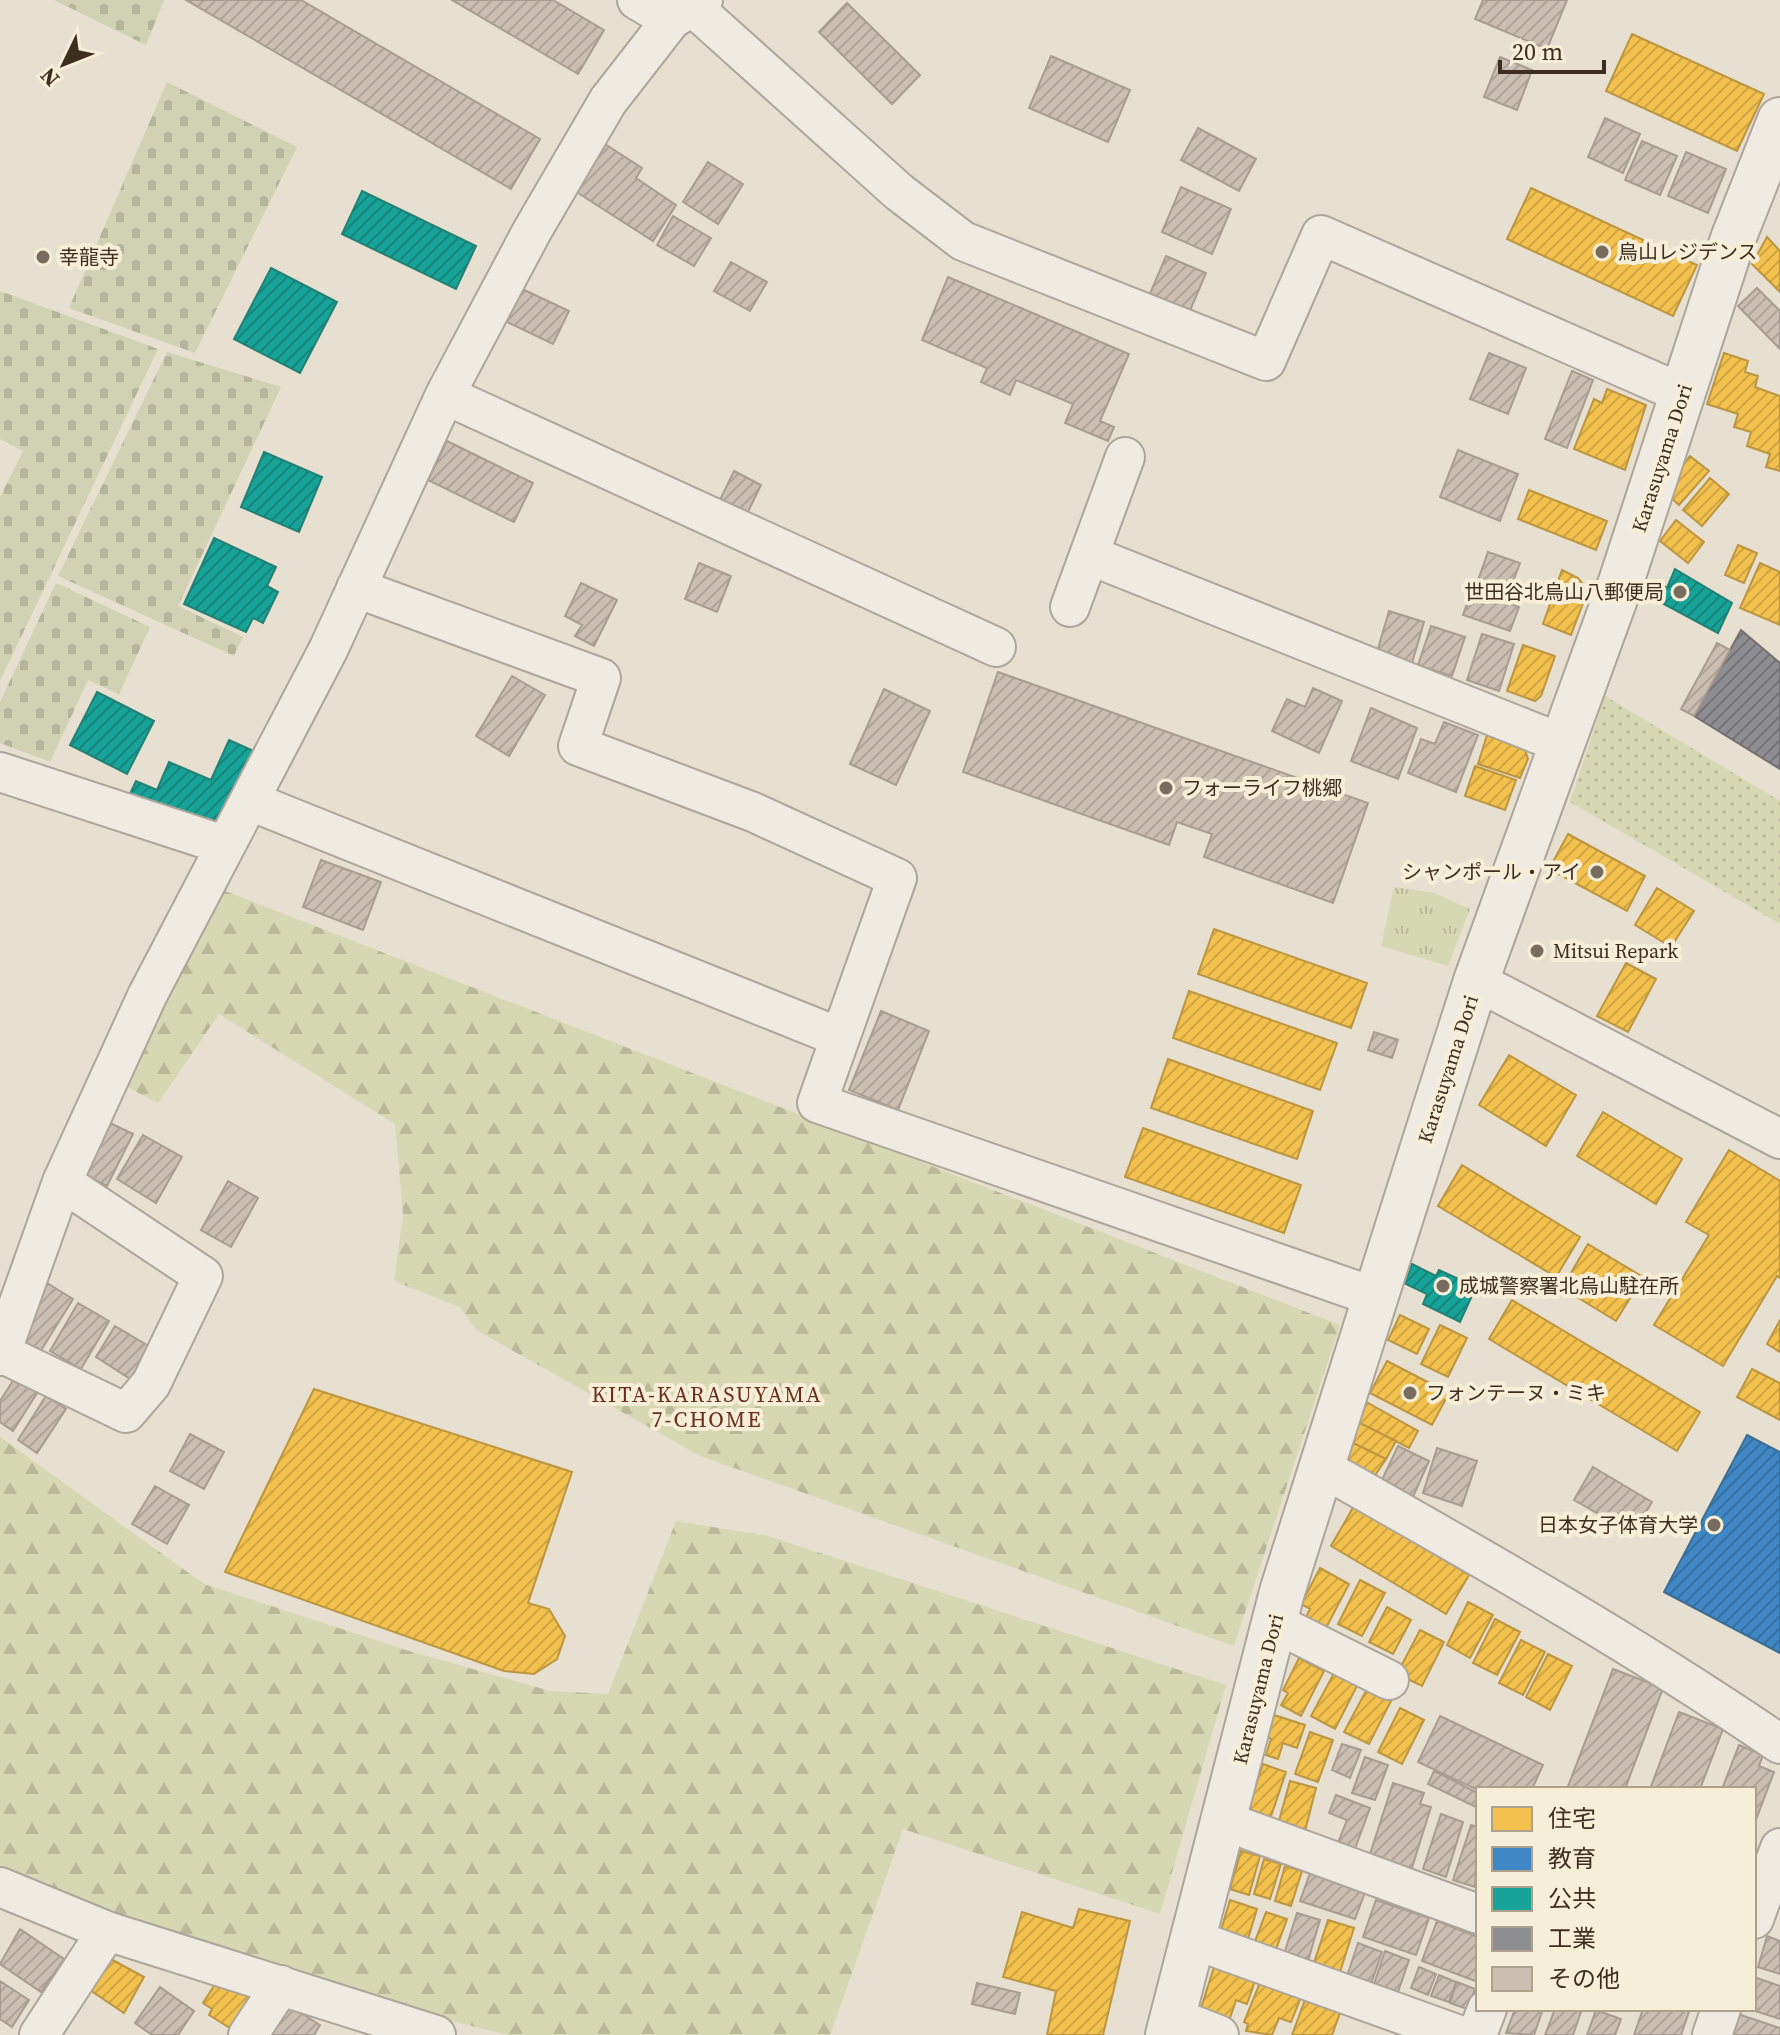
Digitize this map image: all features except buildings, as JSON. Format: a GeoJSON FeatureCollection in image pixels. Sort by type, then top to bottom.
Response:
{"type":"FeatureCollection","features":[{"type":"Feature","properties":{"kind":"street"},"geometry":{"type":"LineString","coordinates":[[637,0],[690,7],[899,192],[963,241],[1266,361],[1321,235],[1683,394]]}},
{"type":"Feature","properties":{"kind":"street"},"geometry":{"type":"LineString","coordinates":[[62,1182],[203,1276],[151,1384],[126,1413],[1,1354],[62,1182],[147,996],[224,845],[250,801],[356,588],[445,395],[532,231],[608,101],[690,7]]}},
{"type":"Feature","properties":{"kind":"street","name":"Karasuyama Dori"},"geometry":{"type":"LineString","coordinates":[[1170,2026],[1195,1940],[1275,1623],[1321,1467],[1476,981],[1563,744],[1733,239],[1780,120]]}},
{"type":"Feature","properties":{"kind":"street"},"geometry":{"type":"LineString","coordinates":[[445,395],[996,647]]}},
{"type":"Feature","properties":{"kind":"street"},"geometry":{"type":"LineString","coordinates":[[1070,607],[1125,457]]}},
{"type":"Feature","properties":{"kind":"street"},"geometry":{"type":"LineString","coordinates":[[1089,555],[1563,744]]}},
{"type":"Feature","properties":{"kind":"street"},"geometry":{"type":"LineString","coordinates":[[356,588],[601,678],[578,746],[753,812],[897,878],[817,1103],[1375,1297]]}},
{"type":"Feature","properties":{"kind":"street"},"geometry":{"type":"LineString","coordinates":[[0,772],[224,845]]}},
{"type":"Feature","properties":{"kind":"street"},"geometry":{"type":"LineString","coordinates":[[250,801],[839,1037]]}},
{"type":"Feature","properties":{"kind":"street"},"geometry":{"type":"LineString","coordinates":[[1476,981],[1780,1139]]}},
{"type":"Feature","properties":{"kind":"street"},"geometry":{"type":"LineString","coordinates":[[1321,1467],[1620,1639],[1780,1744]]}},
{"type":"Feature","properties":{"kind":"street"},"geometry":{"type":"LineString","coordinates":[[1275,1623],[1389,1680]]}},
{"type":"Feature","properties":{"kind":"street"},"geometry":{"type":"LineString","coordinates":[[1224,1821],[1476,1913]]}},
{"type":"Feature","properties":{"kind":"street"},"geometry":{"type":"LineString","coordinates":[[1756,1914],[1780,1848]]}},
{"type":"Feature","properties":{"kind":"street"},"geometry":{"type":"LineString","coordinates":[[0,1887],[107,1931],[436,2035]]}},
{"type":"Feature","properties":{"kind":"street"},"geometry":{"type":"LineString","coordinates":[[39,2035],[107,1931]]}},
{"type":"Feature","properties":{"kind":"street"},"geometry":{"type":"LineString","coordinates":[[1195,1940],[1459,2035]]}},
{"type":"Feature","properties":{"kind":"street"},"geometry":{"type":"LineString","coordinates":[[248,2035],[281,1985]]}},
{"type":"Feature","properties":{"kind":"street"},"geometry":{"type":"LineString","coordinates":[[1477,2035],[1486,2011]]}},
{"type":"Feature","properties":{"kind":"street"},"geometry":{"type":"LineString","coordinates":[[1712,2035],[1720,2011]]}},
{"type":"Feature","properties":{"kind":"street"},"geometry":{"type":"LineString","coordinates":[[1170,2026],[1219,2035]]}},
{"type":"Feature","properties":{"kind":"green space"},"geometry":{"type":"Polygon","coordinates":[[[54,0],[164,0],[146,45],[54,0]]]}},
{"type":"Feature","properties":{"kind":"green space"},"geometry":{"type":"Polygon","coordinates":[[[167,82],[297,147],[195,353],[69,308],[167,82]]]}},
{"type":"Feature","properties":{"kind":"green space"},"geometry":{"type":"Polygon","coordinates":[[[0,291],[158,349],[0,681],[0,497],[23,451],[0,439],[0,291]]]}},
{"type":"Feature","properties":{"kind":"green space"},"geometry":{"type":"Polygon","coordinates":[[[167,352],[281,387],[178,606],[243,637],[234,656],[58,576],[167,352]]]}},
{"type":"Feature","properties":{"kind":"green space"},"geometry":{"type":"Polygon","coordinates":[[[56,583],[150,627],[119,694],[88,680],[50,762],[0,743],[0,702],[56,583]]]}},
{"type":"Feature","properties":{"kind":"green space"},"geometry":{"type":"Polygon","coordinates":[[[1605,696],[1780,801],[1780,924],[1570,802],[1605,696]]]}},
{"type":"Feature","properties":{"kind":"green space"},"geometry":{"type":"Polygon","coordinates":[[[1394,887],[1435,893],[1470,909],[1448,966],[1381,946],[1394,887]]]}},
{"type":"Feature","properties":{"kind":"green space"},"geometry":{"type":"Polygon","coordinates":[[[220,889],[1340,1325],[1234,1646],[700,1456],[476,1330],[460,1307],[394,1281],[403,1215],[395,1124],[219,1014],[158,1103],[125,1086],[220,889]]]}},
{"type":"Feature","properties":{"kind":"green space"},"geometry":{"type":"Polygon","coordinates":[[[0,1437],[204,1584],[406,1650],[550,1691],[608,1694],[676,1521],[768,1536],[1226,1685],[1160,1914],[903,1829],[830,2035],[508,2035],[394,2007],[83,1906],[0,1866],[0,1437]]]}},
{"type":"Feature","properties":{"kind":"place","name":"烏山レジデンス"},"geometry":{"type":"Point","coordinates":[1602,252]}},
{"type":"Feature","properties":{"kind":"place","name":"幸龍寺"},"geometry":{"type":"Point","coordinates":[43,257]}},
{"type":"Feature","properties":{"kind":"place","name":"世田谷北烏山八郵便局"},"geometry":{"type":"Point","coordinates":[1680,592]}},
{"type":"Feature","properties":{"kind":"place","name":"フォーライフ桃郷"},"geometry":{"type":"Point","coordinates":[1166,788]}},
{"type":"Feature","properties":{"kind":"place","name":"シャンポール・アイ"},"geometry":{"type":"Point","coordinates":[1597,872]}},
{"type":"Feature","properties":{"kind":"place","name":"Mitsui Repark"},"geometry":{"type":"Point","coordinates":[1537,951]}},
{"type":"Feature","properties":{"kind":"place","name":"成城警察署北烏山駐在所"},"geometry":{"type":"Point","coordinates":[1443,1286]}},
{"type":"Feature","properties":{"kind":"place","name":"フォンテーヌ・ミキ"},"geometry":{"type":"Point","coordinates":[1410,1393]}},
{"type":"Feature","properties":{"kind":"place","name":"日本女子体育大学"},"geometry":{"type":"Point","coordinates":[1714,1525]}},
{"type":"Feature","properties":{"kind":"district","name":"KITA-KARASUYAMA 7-CHOME"},"geometry":{"type":"Point","coordinates":[707,1406]}}]}
